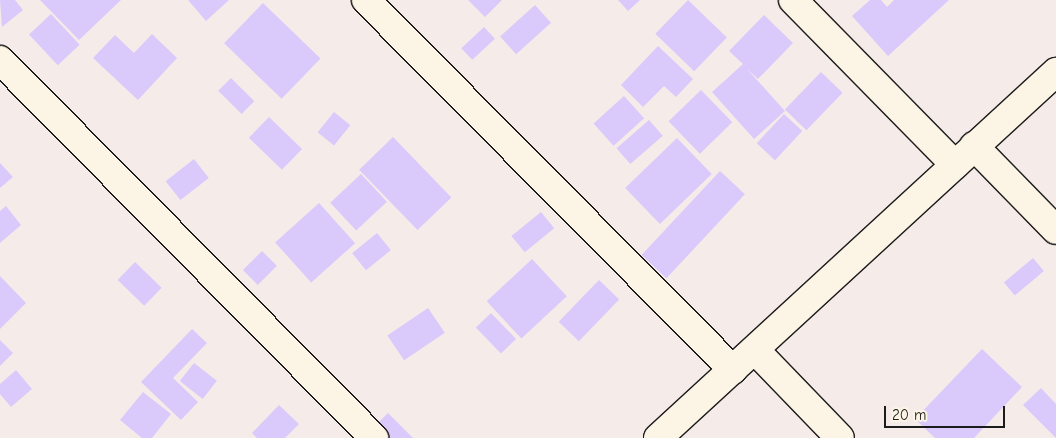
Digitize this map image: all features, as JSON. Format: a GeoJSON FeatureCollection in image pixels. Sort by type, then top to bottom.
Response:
{"type":"FeatureCollection","features":[{"type":"Feature","properties":{"kind":"street"},"geometry":{"type":"LineString","coordinates":[[366,0],[733,370]]}},
{"type":"Feature","properties":{"kind":"street"},"geometry":{"type":"LineString","coordinates":[[792,0],[955,164]]}},
{"type":"Feature","properties":{"kind":"street"},"geometry":{"type":"LineString","coordinates":[[0,60],[374,438]]}},
{"type":"Feature","properties":{"kind":"street"},"geometry":{"type":"LineString","coordinates":[[658,438],[1056,72]]}},
{"type":"Feature","properties":{"kind":"street"},"geometry":{"type":"LineString","coordinates":[[974,146],[1056,230]]}},
{"type":"Feature","properties":{"kind":"street"},"geometry":{"type":"LineString","coordinates":[[755,350],[840,438]]}},
{"type":"Feature","properties":{"kind":"building"},"geometry":{"type":"Polygon","coordinates":[[[0,0],[15,0],[23,10],[2,27],[0,0]]]}},
{"type":"Feature","properties":{"kind":"building"},"geometry":{"type":"Polygon","coordinates":[[[40,0],[121,0],[79,40],[40,0]]]}},
{"type":"Feature","properties":{"kind":"building"},"geometry":{"type":"Polygon","coordinates":[[[188,0],[229,0],[206,21],[188,0]]]}},
{"type":"Feature","properties":{"kind":"building"},"geometry":{"type":"Polygon","coordinates":[[[468,0],[502,0],[485,17],[468,0]]]}},
{"type":"Feature","properties":{"kind":"building"},"geometry":{"type":"Polygon","coordinates":[[[618,0],[640,0],[628,11],[618,0]]]}},
{"type":"Feature","properties":{"kind":"building"},"geometry":{"type":"Polygon","coordinates":[[[688,0],[727,38],[694,71],[655,34],[688,0]]]}},
{"type":"Feature","properties":{"kind":"building"},"geometry":{"type":"Polygon","coordinates":[[[870,0],[881,0],[887,7],[894,0],[949,0],[888,56],[852,16],[870,0]]]}},
{"type":"Feature","properties":{"kind":"building"},"geometry":{"type":"Polygon","coordinates":[[[263,3],[321,59],[282,99],[224,43],[263,3]]]}},
{"type":"Feature","properties":{"kind":"building"},"geometry":{"type":"Polygon","coordinates":[[[535,5],[551,23],[516,54],[500,36],[535,5]]]}},
{"type":"Feature","properties":{"kind":"building"},"geometry":{"type":"Polygon","coordinates":[[[51,14],[80,45],[58,65],[29,34],[51,14]]]}},
{"type":"Feature","properties":{"kind":"building"},"geometry":{"type":"Polygon","coordinates":[[[764,15],[793,43],[758,79],[747,69],[785,111],[754,139],[712,92],[743,64],[729,51],[764,15]]]}},
{"type":"Feature","properties":{"kind":"building"},"geometry":{"type":"Polygon","coordinates":[[[484,27],[495,39],[472,60],[461,48],[484,27]]]}},
{"type":"Feature","properties":{"kind":"building"},"geometry":{"type":"Polygon","coordinates":[[[152,34],[177,58],[138,100],[93,58],[115,35],[134,53],[152,34]]]}},
{"type":"Feature","properties":{"kind":"building"},"geometry":{"type":"Polygon","coordinates":[[[658,46],[693,79],[676,97],[664,86],[643,107],[621,85],[658,46]]]}},
{"type":"Feature","properties":{"kind":"building"},"geometry":{"type":"Polygon","coordinates":[[[821,72],[843,93],[806,130],[785,109],[821,72]]]}},
{"type":"Feature","properties":{"kind":"building"},"geometry":{"type":"Polygon","coordinates":[[[231,78],[254,101],[242,114],[218,91],[231,78]]]}},
{"type":"Feature","properties":{"kind":"building"},"geometry":{"type":"Polygon","coordinates":[[[701,90],[732,122],[700,154],[669,121],[701,90]]]}},
{"type":"Feature","properties":{"kind":"building"},"geometry":{"type":"Polygon","coordinates":[[[624,96],[644,118],[614,146],[594,123],[624,96]]]}},
{"type":"Feature","properties":{"kind":"building"},"geometry":{"type":"Polygon","coordinates":[[[334,112],[350,125],[334,145],[318,132],[334,112]]]}},
{"type":"Feature","properties":{"kind":"building"},"geometry":{"type":"Polygon","coordinates":[[[784,114],[802,131],[775,160],[757,143],[784,114]]]}},
{"type":"Feature","properties":{"kind":"building"},"geometry":{"type":"Polygon","coordinates":[[[269,117],[302,149],[282,170],[249,138],[269,117]]]}},
{"type":"Feature","properties":{"kind":"building"},"geometry":{"type":"Polygon","coordinates":[[[649,120],[663,136],[630,164],[617,148],[649,120]]]}},
{"type":"Feature","properties":{"kind":"building"},"geometry":{"type":"Polygon","coordinates":[[[393,137],[451,197],[418,230],[359,170],[393,137]]]}},
{"type":"Feature","properties":{"kind":"building"},"geometry":{"type":"Polygon","coordinates":[[[677,138],[712,174],[660,224],[625,188],[677,138]]]}},
{"type":"Feature","properties":{"kind":"building"},"geometry":{"type":"Polygon","coordinates":[[[194,159],[209,178],[180,200],[166,181],[194,159]]]}},
{"type":"Feature","properties":{"kind":"building"},"geometry":{"type":"Polygon","coordinates":[[[0,163],[13,177],[0,188],[0,163]]]}},
{"type":"Feature","properties":{"kind":"building"},"geometry":{"type":"Polygon","coordinates":[[[720,171],[745,194],[666,278],[642,255],[720,171]]]}},
{"type":"Feature","properties":{"kind":"building"},"geometry":{"type":"Polygon","coordinates":[[[361,174],[387,202],[356,230],[330,203],[361,174]]]}},
{"type":"Feature","properties":{"kind":"building"},"geometry":{"type":"Polygon","coordinates":[[[319,203],[355,243],[311,283],[275,242],[319,203]]]}},
{"type":"Feature","properties":{"kind":"building"},"geometry":{"type":"Polygon","coordinates":[[[6,206],[21,225],[0,243],[0,211],[6,206]]]}},
{"type":"Feature","properties":{"kind":"building"},"geometry":{"type":"Polygon","coordinates":[[[541,212],[554,228],[525,252],[511,236],[541,212]]]}},
{"type":"Feature","properties":{"kind":"building"},"geometry":{"type":"Polygon","coordinates":[[[377,233],[391,250],[366,270],[352,253],[377,233]]]}},
{"type":"Feature","properties":{"kind":"building"},"geometry":{"type":"Polygon","coordinates":[[[262,251],[277,266],[258,285],[243,270],[262,251]]]}},
{"type":"Feature","properties":{"kind":"building"},"geometry":{"type":"Polygon","coordinates":[[[1033,258],[1044,271],[1015,295],[1004,282],[1033,258]]]}},
{"type":"Feature","properties":{"kind":"building"},"geometry":{"type":"Polygon","coordinates":[[[532,259],[567,296],[521,339],[487,301],[532,259]]]}},
{"type":"Feature","properties":{"kind":"building"},"geometry":{"type":"Polygon","coordinates":[[[135,262],[162,288],[144,306],[118,280],[135,262]]]}},
{"type":"Feature","properties":{"kind":"building"},"geometry":{"type":"Polygon","coordinates":[[[0,276],[26,303],[0,329],[0,276]]]}},
{"type":"Feature","properties":{"kind":"building"},"geometry":{"type":"Polygon","coordinates":[[[599,280],[619,299],[579,341],[559,322],[599,280]]]}},
{"type":"Feature","properties":{"kind":"building"},"geometry":{"type":"Polygon","coordinates":[[[428,308],[445,333],[404,360],[387,335],[428,308]]]}},
{"type":"Feature","properties":{"kind":"building"},"geometry":{"type":"Polygon","coordinates":[[[491,313],[516,339],[501,353],[476,328],[491,313]]]}},
{"type":"Feature","properties":{"kind":"building"},"geometry":{"type":"Polygon","coordinates":[[[192,329],[207,343],[173,378],[198,402],[181,420],[141,382],[192,329]]]}},
{"type":"Feature","properties":{"kind":"building"},"geometry":{"type":"Polygon","coordinates":[[[0,340],[13,353],[0,366],[0,340]]]}},
{"type":"Feature","properties":{"kind":"building"},"geometry":{"type":"Polygon","coordinates":[[[982,349],[1022,387],[974,438],[935,438],[915,419],[982,349]]]}},
{"type":"Feature","properties":{"kind":"building"},"geometry":{"type":"Polygon","coordinates":[[[194,363],[217,381],[203,399],[180,381],[194,363]]]}},
{"type":"Feature","properties":{"kind":"building"},"geometry":{"type":"Polygon","coordinates":[[[16,370],[32,389],[11,407],[0,394],[0,384],[16,370]]]}},
{"type":"Feature","properties":{"kind":"building"},"geometry":{"type":"Polygon","coordinates":[[[1041,388],[1056,404],[1056,438],[1023,405],[1041,388]]]}},
{"type":"Feature","properties":{"kind":"building"},"geometry":{"type":"Polygon","coordinates":[[[143,392],[171,414],[152,438],[142,438],[120,420],[143,392]]]}},
{"type":"Feature","properties":{"kind":"building"},"geometry":{"type":"Polygon","coordinates":[[[279,405],[299,424],[285,438],[257,438],[252,433],[279,405]]]}},
{"type":"Feature","properties":{"kind":"building"},"geometry":{"type":"Polygon","coordinates":[[[388,413],[413,438],[363,438],[388,413]]]}}]}
